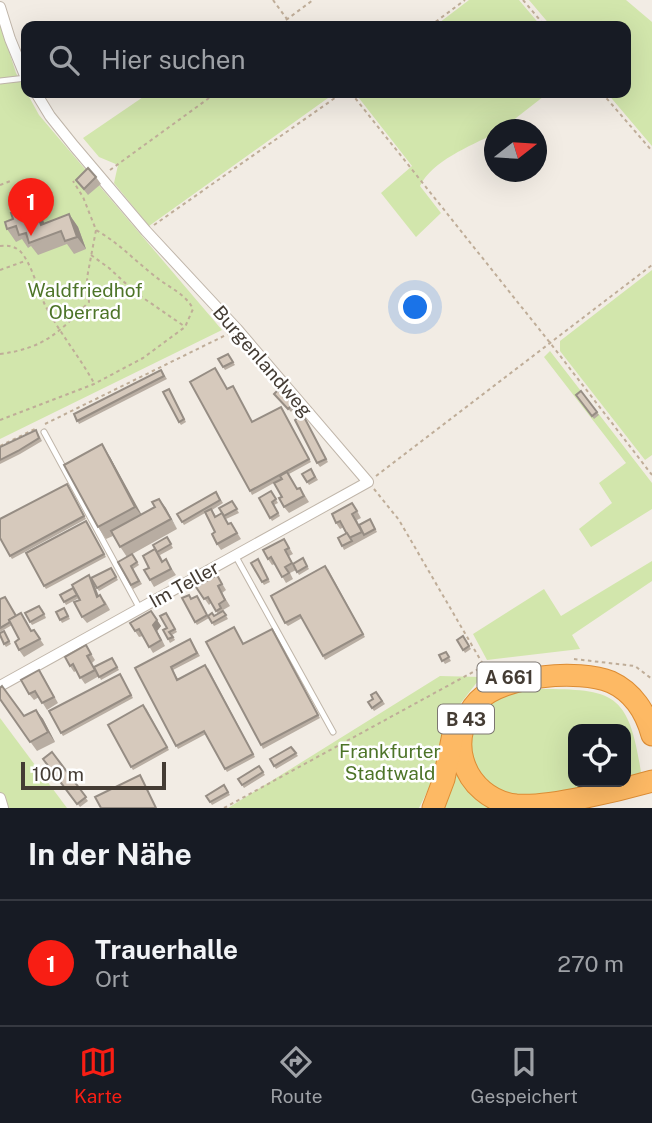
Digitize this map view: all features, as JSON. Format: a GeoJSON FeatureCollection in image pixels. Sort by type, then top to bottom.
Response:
{"type":"FeatureCollection","features":[{"type":"Feature","properties":{"kind":"highway","name":"A 661"},"geometry":{"type":"LineString","coordinates":[[433,808],[444,779],[457,718],[470,699],[494,682],[525,673],[591,671],[624,683],[638,695],[652,716]]}},
{"type":"Feature","properties":{"kind":"highway","name":"B 43"},"geometry":{"type":"LineString","coordinates":[[652,735],[637,702],[621,688],[600,679],[557,676],[511,682],[485,695],[467,718],[460,745],[468,774],[479,787],[497,800],[516,805],[537,805],[585,797],[652,781]]}},
{"type":"Feature","properties":{"kind":"highway"},"geometry":{"type":"LineString","coordinates":[[602,808],[652,794]]}},
{"type":"Feature","properties":{"kind":"street"},"geometry":{"type":"LineString","coordinates":[[0,7],[21,66]]}},
{"type":"Feature","properties":{"kind":"street","name":"Burgenlandweg"},"geometry":{"type":"LineString","coordinates":[[39,98],[50,116],[146,231],[237,329],[368,482]]}},
{"type":"Feature","properties":{"kind":"street","name":"Im Teller"},"geometry":{"type":"LineString","coordinates":[[0,687],[368,482]]}},
{"type":"Feature","properties":{"kind":"street"},"geometry":{"type":"LineString","coordinates":[[0,798],[3,808]]}},
{"type":"Feature","properties":{"kind":"lane"},"geometry":{"type":"LineString","coordinates":[[0,81],[21,79]]}},
{"type":"Feature","properties":{"kind":"lane"},"geometry":{"type":"LineString","coordinates":[[44,432],[140,608]]}},
{"type":"Feature","properties":{"kind":"lane"},"geometry":{"type":"LineString","coordinates":[[235,555],[332,732]]}},
{"type":"Feature","properties":{"kind":"path"},"geometry":{"type":"LineString","coordinates":[[273,0],[286,20],[313,0]]}},
{"type":"Feature","properties":{"kind":"path"},"geometry":{"type":"LineString","coordinates":[[437,21],[465,0]]}},
{"type":"Feature","properties":{"kind":"path"},"geometry":{"type":"LineString","coordinates":[[523,0],[541,21]]}},
{"type":"Feature","properties":{"kind":"path"},"geometry":{"type":"LineString","coordinates":[[101,177],[209,98]]}},
{"type":"Feature","properties":{"kind":"path"},"geometry":{"type":"LineString","coordinates":[[146,231],[335,98]]}},
{"type":"Feature","properties":{"kind":"path"},"geometry":{"type":"LineString","coordinates":[[355,98],[652,475]]}},
{"type":"Feature","properties":{"kind":"path"},"geometry":{"type":"LineString","coordinates":[[606,98],[652,151]]}},
{"type":"Feature","properties":{"kind":"path"},"geometry":{"type":"LineString","coordinates":[[0,185],[13,180]]}},
{"type":"Feature","properties":{"kind":"path"},"geometry":{"type":"LineString","coordinates":[[0,354],[26,351],[46,341],[89,302],[90,254],[96,230],[83,197],[73,181]]}},
{"type":"Feature","properties":{"kind":"path"},"geometry":{"type":"LineString","coordinates":[[0,420],[94,384],[143,358],[186,327],[193,309],[189,301],[112,239],[96,230]]}},
{"type":"Feature","properties":{"kind":"path"},"geometry":{"type":"LineString","coordinates":[[0,246],[17,248],[26,261],[46,306],[94,384]]}},
{"type":"Feature","properties":{"kind":"path"},"geometry":{"type":"LineString","coordinates":[[90,254],[136,293],[186,327]]}},
{"type":"Feature","properties":{"kind":"path"},"geometry":{"type":"LineString","coordinates":[[0,270],[26,261]]}},
{"type":"Feature","properties":{"kind":"path"},"geometry":{"type":"LineString","coordinates":[[224,808],[484,666],[399,520],[368,482],[652,265]]}},
{"type":"Feature","properties":{"kind":"path"},"geometry":{"type":"LineString","coordinates":[[0,446],[237,329]]}},
{"type":"Feature","properties":{"kind":"green space"},"geometry":{"type":"Polygon","coordinates":[[[469,0],[519,0],[537,21],[442,21],[469,0]]]}},
{"type":"Feature","properties":{"kind":"green space"},"geometry":{"type":"Polygon","coordinates":[[[529,0],[626,0],[652,22],[652,146],[611,98],[631,98],[631,21],[547,21],[529,0]]]}},
{"type":"Feature","properties":{"kind":"green space","name":"Waldfriedhof Oberrad"},"geometry":{"type":"Polygon","coordinates":[[[0,23],[21,82],[21,98],[30,98],[39,115],[222,330],[0,439],[0,23]]]}},
{"type":"Feature","properties":{"kind":"green space"},"geometry":{"type":"Polygon","coordinates":[[[142,98],[328,98],[149,226],[114,183],[118,165],[99,157],[83,138],[142,98]]]}},
{"type":"Feature","properties":{"kind":"green space"},"geometry":{"type":"Polygon","coordinates":[[[359,98],[542,98],[515,119],[484,119],[484,139],[452,155],[433,169],[420,186],[441,213],[416,237],[381,193],[412,166],[359,98]]]}},
{"type":"Feature","properties":{"kind":"green space"},"geometry":{"type":"Polygon","coordinates":[[[652,270],[652,455],[645,460],[560,351],[560,341],[652,270]]]}},
{"type":"Feature","properties":{"kind":"green space"},"geometry":{"type":"Polygon","coordinates":[[[550,351],[652,483],[652,509],[591,547],[579,529],[612,503],[599,483],[626,463],[544,357],[550,351]]]}},
{"type":"Feature","properties":{"kind":"green space"},"geometry":{"type":"Polygon","coordinates":[[[652,561],[652,581],[572,635],[580,649],[487,660],[473,634],[544,589],[561,616],[652,561]]]}},
{"type":"Feature","properties":{"kind":"green space","name":"Frankfurter Stadtwald"},"geometry":{"type":"Polygon","coordinates":[[[440,676],[481,677],[454,712],[433,780],[419,808],[228,808],[440,676]]]}},
{"type":"Feature","properties":{"kind":"green space"},"geometry":{"type":"Polygon","coordinates":[[[527,689],[580,690],[598,693],[612,700],[623,711],[630,724],[568,724],[568,787],[603,787],[529,802],[497,795],[474,771],[469,734],[487,705],[502,696],[527,689]]]}},
{"type":"Feature","properties":{"kind":"green space"},"geometry":{"type":"Polygon","coordinates":[[[0,718],[67,808],[0,808],[0,718]]]}},
{"type":"Feature","properties":{"kind":"green space"},"geometry":{"type":"Polygon","coordinates":[[[631,727],[637,749],[642,779],[631,781],[631,727]]]}},
{"type":"Feature","properties":{"kind":"green space"},"geometry":{"type":"Polygon","coordinates":[[[452,760],[496,808],[438,808],[452,760]]]}},
{"type":"Feature","properties":{"kind":"building"},"geometry":{"type":"Polygon","coordinates":[[[88,168],[96,177],[84,189],[76,180],[88,168]]]}},
{"type":"Feature","properties":{"kind":"building"},"geometry":{"type":"Polygon","coordinates":[[[27,203],[28,207],[34,205],[41,225],[69,214],[77,237],[65,241],[61,231],[29,243],[26,233],[19,235],[16,226],[7,229],[5,222],[13,219],[11,213],[17,211],[15,207],[27,203]]]}},
{"type":"Feature","properties":{"kind":"building"},"geometry":{"type":"Polygon","coordinates":[[[228,354],[233,362],[223,367],[218,359],[228,354]]]}},
{"type":"Feature","properties":{"kind":"building"},"geometry":{"type":"Polygon","coordinates":[[[215,368],[227,389],[233,386],[252,422],[281,407],[309,459],[250,491],[190,382],[215,368]]]}},
{"type":"Feature","properties":{"kind":"building"},"geometry":{"type":"Polygon","coordinates":[[[161,370],[164,376],[77,421],[74,414],[161,370]]]}},
{"type":"Feature","properties":{"kind":"building"},"geometry":{"type":"Polygon","coordinates":[[[169,389],[184,419],[179,422],[163,392],[169,389]]]}},
{"type":"Feature","properties":{"kind":"building"},"geometry":{"type":"Polygon","coordinates":[[[279,389],[293,404],[288,409],[274,394],[279,389]]]}},
{"type":"Feature","properties":{"kind":"building"},"geometry":{"type":"Polygon","coordinates":[[[581,391],[597,412],[592,416],[576,395],[581,391]]]}},
{"type":"Feature","properties":{"kind":"building"},"geometry":{"type":"Polygon","coordinates":[[[303,415],[326,459],[317,463],[295,420],[303,415]]]}},
{"type":"Feature","properties":{"kind":"building"},"geometry":{"type":"Polygon","coordinates":[[[36,430],[39,438],[0,460],[0,447],[36,430]]]}},
{"type":"Feature","properties":{"kind":"building"},"geometry":{"type":"Polygon","coordinates":[[[102,444],[135,507],[98,527],[64,465],[102,444]]]}},
{"type":"Feature","properties":{"kind":"building"},"geometry":{"type":"Polygon","coordinates":[[[311,469],[315,477],[307,482],[302,474],[311,469]]]}},
{"type":"Feature","properties":{"kind":"building"},"geometry":{"type":"Polygon","coordinates":[[[287,472],[304,496],[284,507],[274,483],[282,479],[280,476],[287,472]]]}},
{"type":"Feature","properties":{"kind":"building"},"geometry":{"type":"Polygon","coordinates":[[[67,484],[84,516],[10,556],[0,538],[0,519],[67,484]]]}},
{"type":"Feature","properties":{"kind":"building"},"geometry":{"type":"Polygon","coordinates":[[[271,491],[276,499],[272,502],[278,513],[270,518],[259,498],[271,491]]]}},
{"type":"Feature","properties":{"kind":"building"},"geometry":{"type":"Polygon","coordinates":[[[216,492],[220,500],[182,522],[177,514],[216,492]]]}},
{"type":"Feature","properties":{"kind":"building"},"geometry":{"type":"Polygon","coordinates":[[[159,499],[171,519],[120,547],[111,531],[155,507],[152,502],[159,499]]]}},
{"type":"Feature","properties":{"kind":"building"},"geometry":{"type":"Polygon","coordinates":[[[232,501],[237,509],[224,516],[219,508],[232,501]]]}},
{"type":"Feature","properties":{"kind":"building"},"geometry":{"type":"Polygon","coordinates":[[[352,503],[357,511],[352,514],[362,532],[349,538],[340,521],[336,523],[332,514],[352,503]]]}},
{"type":"Feature","properties":{"kind":"building"},"geometry":{"type":"Polygon","coordinates":[[[211,509],[215,517],[222,513],[237,533],[217,544],[212,534],[215,532],[205,512],[211,509]]]}},
{"type":"Feature","properties":{"kind":"building"},"geometry":{"type":"Polygon","coordinates":[[[370,519],[375,529],[364,535],[359,525],[370,519]]]}},
{"type":"Feature","properties":{"kind":"building"},"geometry":{"type":"Polygon","coordinates":[[[86,521],[104,554],[44,586],[26,553],[86,521]]]}},
{"type":"Feature","properties":{"kind":"building"},"geometry":{"type":"Polygon","coordinates":[[[347,533],[352,541],[342,546],[338,538],[347,533]]]}},
{"type":"Feature","properties":{"kind":"building"},"geometry":{"type":"Polygon","coordinates":[[[167,537],[171,544],[157,552],[153,545],[167,537]]]}},
{"type":"Feature","properties":{"kind":"building"},"geometry":{"type":"Polygon","coordinates":[[[284,539],[289,548],[285,550],[292,563],[285,567],[289,573],[282,577],[271,557],[268,559],[263,550],[284,539]]]}},
{"type":"Feature","properties":{"kind":"building"},"geometry":{"type":"Polygon","coordinates":[[[155,549],[162,562],[166,559],[171,569],[150,580],[144,570],[149,568],[143,556],[155,549]]]}},
{"type":"Feature","properties":{"kind":"building"},"geometry":{"type":"Polygon","coordinates":[[[132,554],[137,562],[131,566],[139,581],[131,585],[118,562],[132,554]]]}},
{"type":"Feature","properties":{"kind":"building"},"geometry":{"type":"Polygon","coordinates":[[[303,558],[307,566],[297,572],[293,564],[303,558]]]}},
{"type":"Feature","properties":{"kind":"building"},"geometry":{"type":"Polygon","coordinates":[[[258,559],[268,579],[262,582],[251,563],[258,559]]]}},
{"type":"Feature","properties":{"kind":"building"},"geometry":{"type":"Polygon","coordinates":[[[325,566],[363,634],[323,656],[300,615],[285,623],[271,596],[325,566]]]}},
{"type":"Feature","properties":{"kind":"building"},"geometry":{"type":"Polygon","coordinates":[[[111,568],[116,577],[97,588],[91,578],[111,568]]]}},
{"type":"Feature","properties":{"kind":"building"},"geometry":{"type":"Polygon","coordinates":[[[89,575],[97,597],[100,595],[105,604],[82,617],[74,602],[80,600],[72,585],[89,575]]]}},
{"type":"Feature","properties":{"kind":"building"},"geometry":{"type":"Polygon","coordinates":[[[217,575],[222,584],[218,586],[225,600],[219,604],[221,608],[216,611],[208,597],[204,599],[196,587],[217,575]]]}},
{"type":"Feature","properties":{"kind":"building"},"geometry":{"type":"Polygon","coordinates":[[[73,588],[77,595],[64,602],[60,595],[73,588]]]}},
{"type":"Feature","properties":{"kind":"building"},"geometry":{"type":"Polygon","coordinates":[[[189,595],[191,599],[197,596],[207,615],[195,622],[182,598],[189,595]]]}},
{"type":"Feature","properties":{"kind":"building"},"geometry":{"type":"Polygon","coordinates":[[[5,597],[16,616],[0,628],[0,599],[5,597]]]}},
{"type":"Feature","properties":{"kind":"building"},"geometry":{"type":"Polygon","coordinates":[[[39,606],[44,614],[30,622],[25,613],[39,606]]]}},
{"type":"Feature","properties":{"kind":"building"},"geometry":{"type":"Polygon","coordinates":[[[64,608],[68,616],[60,620],[56,612],[64,608]]]}},
{"type":"Feature","properties":{"kind":"building"},"geometry":{"type":"Polygon","coordinates":[[[151,611],[157,620],[153,625],[161,640],[149,647],[139,629],[135,631],[130,623],[151,611]]]}},
{"type":"Feature","properties":{"kind":"building"},"geometry":{"type":"Polygon","coordinates":[[[223,611],[226,615],[212,623],[208,616],[223,611]]]}},
{"type":"Feature","properties":{"kind":"building"},"geometry":{"type":"Polygon","coordinates":[[[21,613],[31,631],[34,630],[40,639],[19,650],[15,642],[19,639],[9,620],[21,613]]]}},
{"type":"Feature","properties":{"kind":"building"},"geometry":{"type":"Polygon","coordinates":[[[166,613],[175,629],[169,632],[173,637],[168,639],[163,630],[167,628],[160,616],[166,613]]]}},
{"type":"Feature","properties":{"kind":"building"},"geometry":{"type":"Polygon","coordinates":[[[234,627],[243,644],[272,629],[318,715],[261,745],[206,642],[234,627]]]}},
{"type":"Feature","properties":{"kind":"building"},"geometry":{"type":"Polygon","coordinates":[[[4,631],[9,641],[4,644],[0,633],[4,631]]]}},
{"type":"Feature","properties":{"kind":"building"},"geometry":{"type":"Polygon","coordinates":[[[463,636],[469,646],[463,650],[457,640],[463,636]]]}},
{"type":"Feature","properties":{"kind":"building"},"geometry":{"type":"Polygon","coordinates":[[[190,639],[197,653],[171,667],[177,680],[205,665],[253,754],[225,769],[204,731],[176,746],[135,668],[190,639]]]}},
{"type":"Feature","properties":{"kind":"building"},"geometry":{"type":"Polygon","coordinates":[[[86,645],[91,654],[87,656],[95,670],[80,678],[73,664],[70,666],[65,657],[86,645]]]}},
{"type":"Feature","properties":{"kind":"building"},"geometry":{"type":"Polygon","coordinates":[[[446,652],[449,657],[442,661],[439,655],[446,652]]]}},
{"type":"Feature","properties":{"kind":"building"},"geometry":{"type":"Polygon","coordinates":[[[112,658],[117,667],[99,677],[94,667],[112,658]]]}},
{"type":"Feature","properties":{"kind":"building"},"geometry":{"type":"Polygon","coordinates":[[[39,670],[54,697],[42,703],[35,691],[29,694],[21,680],[39,670]]]}},
{"type":"Feature","properties":{"kind":"building"},"geometry":{"type":"Polygon","coordinates":[[[120,674],[131,695],[61,733],[49,711],[120,674]]]}},
{"type":"Feature","properties":{"kind":"building"},"geometry":{"type":"Polygon","coordinates":[[[2,686],[24,716],[36,710],[48,732],[30,742],[0,699],[2,686]]]}},
{"type":"Feature","properties":{"kind":"building"},"geometry":{"type":"Polygon","coordinates":[[[376,692],[382,701],[372,708],[368,702],[376,692]]]}},
{"type":"Feature","properties":{"kind":"building"},"geometry":{"type":"Polygon","coordinates":[[[143,705],[167,747],[131,767],[108,725],[143,705]]]}},
{"type":"Feature","properties":{"kind":"building"},"geometry":{"type":"Polygon","coordinates":[[[291,747],[296,753],[274,766],[270,759],[291,747]]]}},
{"type":"Feature","properties":{"kind":"building"},"geometry":{"type":"Polygon","coordinates":[[[52,752],[86,797],[77,804],[43,759],[52,752]]]}},
{"type":"Feature","properties":{"kind":"building"},"geometry":{"type":"Polygon","coordinates":[[[259,766],[263,772],[242,785],[238,779],[259,766]]]}},
{"type":"Feature","properties":{"kind":"building"},"geometry":{"type":"Polygon","coordinates":[[[140,775],[156,808],[101,808],[95,797],[140,775]]]}},
{"type":"Feature","properties":{"kind":"building"},"geometry":{"type":"Polygon","coordinates":[[[224,785],[228,792],[210,802],[206,796],[224,785]]]}},
{"type":"Feature","properties":{"kind":"place","name":"Trauerhalle"},"geometry":{"type":"Point","coordinates":[31,236]}}]}
